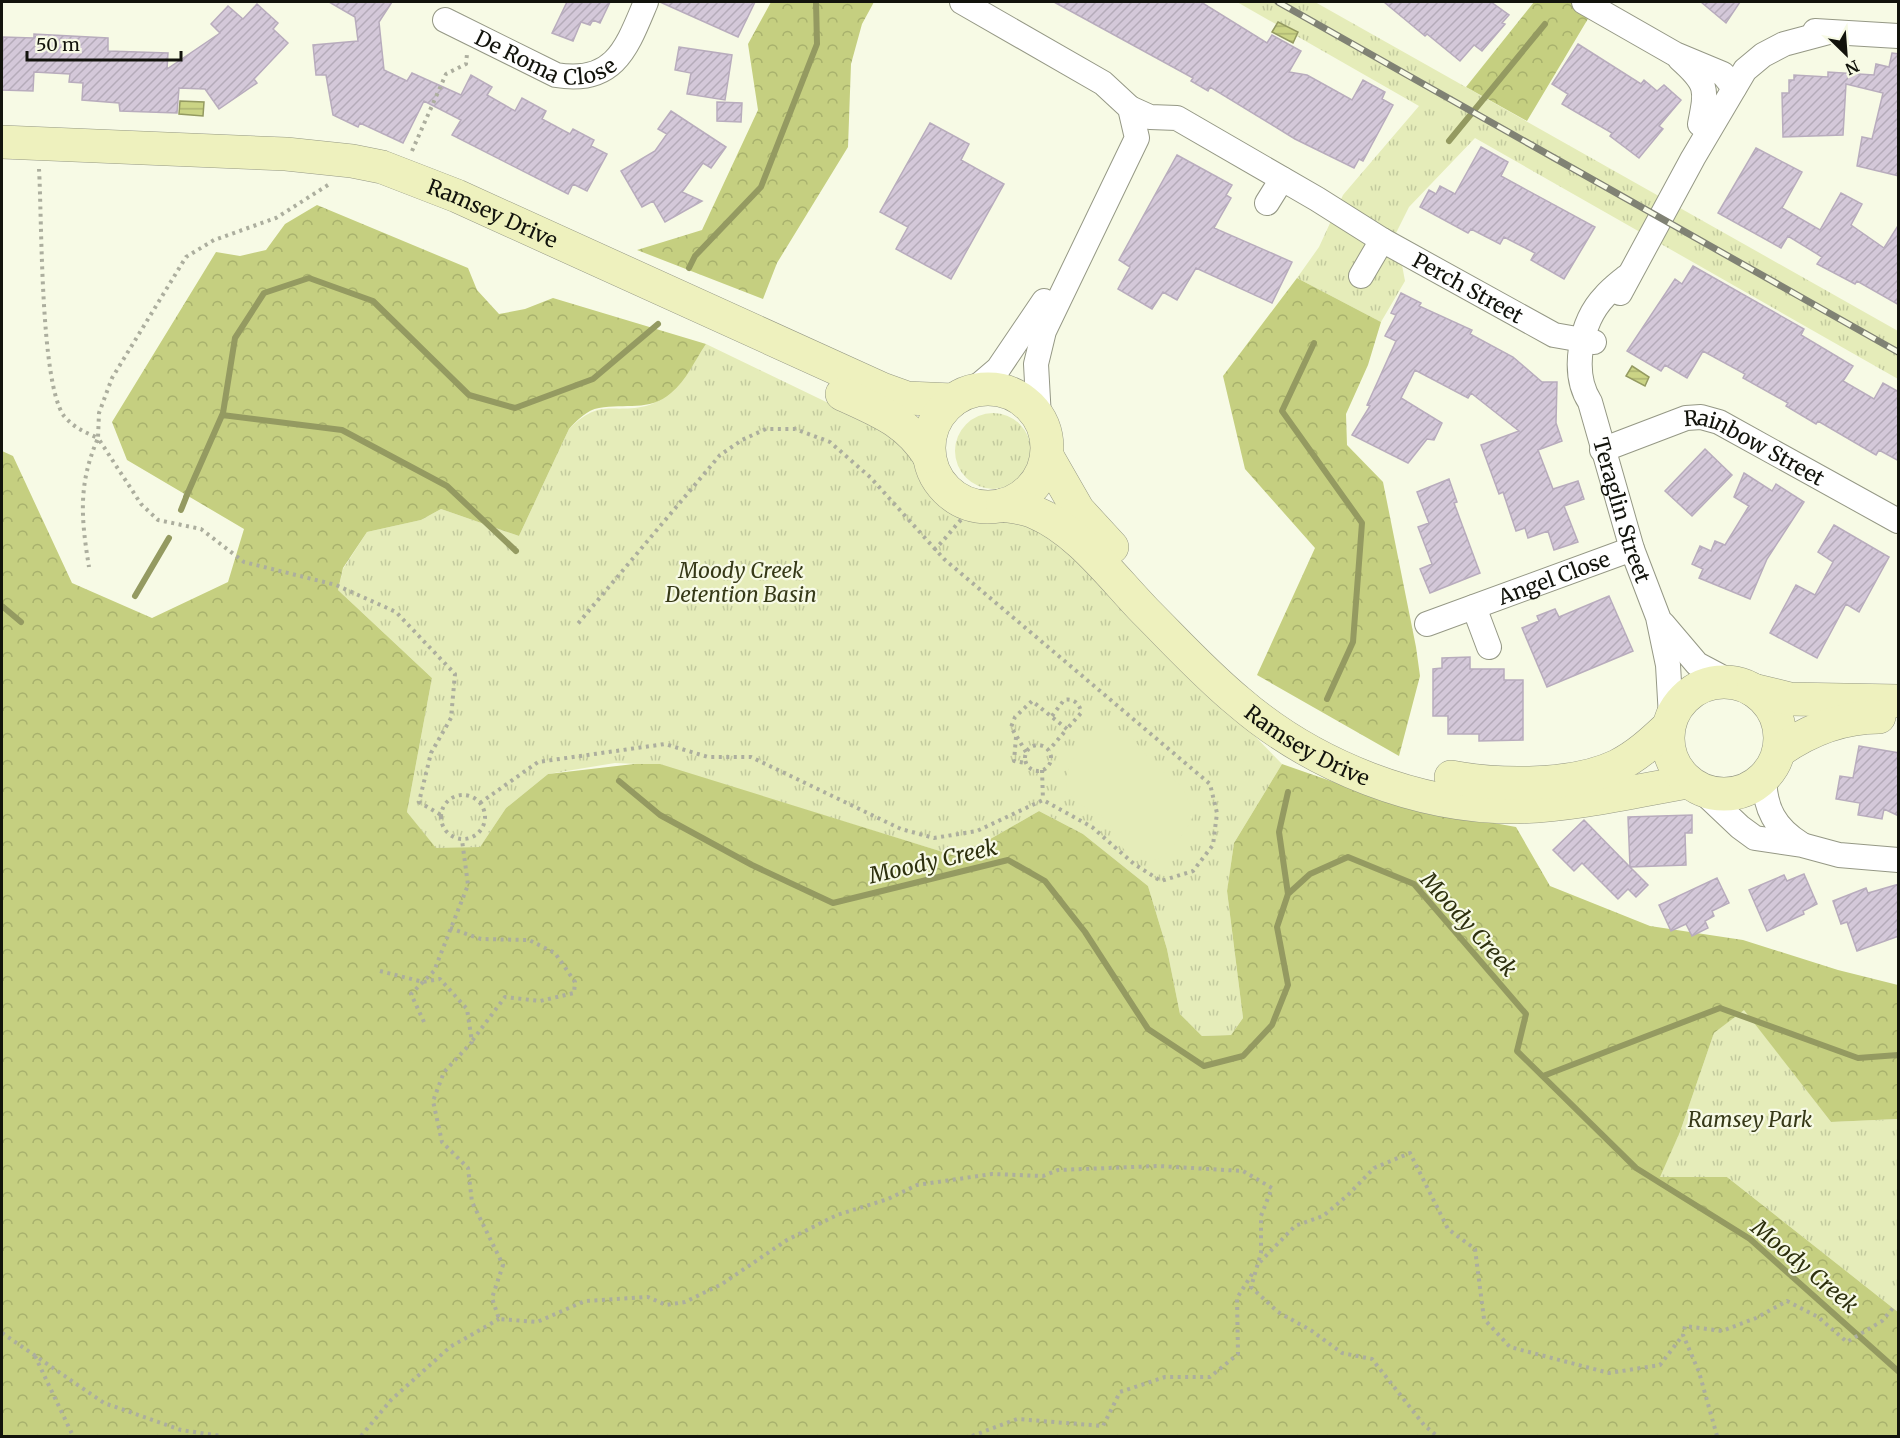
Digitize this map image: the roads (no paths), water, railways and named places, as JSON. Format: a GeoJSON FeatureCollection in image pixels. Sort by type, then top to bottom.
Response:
{"type":"FeatureCollection","features":[{"type":"Feature","properties":{"kind":"main road","name":"Ramsey Drive"},"geometry":{"type":"LineString","coordinates":[[2,142],[286,154],[331,158],[382,167],[458,196],[882,389],[907,398],[962,396]]}},
{"type":"Feature","properties":{"kind":"main road","name":"Ramsey Drive"},"geometry":{"type":"LineString","coordinates":[[2,164],[286,175],[334,180],[382,190],[454,217],[874,408],[916,435],[929,456]]}},
{"type":"Feature","properties":{"kind":"main road"},"geometry":{"type":"LineString","coordinates":[[990,389],[1010,393],[1027,403],[1040,418],[1047,436],[1047,456],[1042,472],[1033,488],[1019,499],[990,506],[964,502],[947,491],[935,475],[929,456],[934,425],[962,396],[990,389]]}},
{"type":"Feature","properties":{"kind":"main road","name":"Ramsey Drive"},"geometry":{"type":"LineString","coordinates":[[1047,456],[1077,510],[1226,665],[1284,712],[1327,739],[1352,750],[1392,765],[1444,776],[1493,782],[1528,782],[1584,776],[1615,767],[1644,749],[1670,722]]}},
{"type":"Feature","properties":{"kind":"main road","name":"Ramsey Drive"},"geometry":{"type":"LineString","coordinates":[[990,506],[1033,511],[1067,532],[1207,674],[1240,704],[1310,752],[1348,770],[1420,795],[1515,807],[1695,787]]}},
{"type":"Feature","properties":{"kind":"main road"},"geometry":{"type":"LineString","coordinates":[[1899,701],[1790,699],[1742,686],[1716,682],[1689,694],[1678,704],[1670,722],[1667,742],[1670,757],[1695,787],[1735,794],[1751,788],[1772,764],[1812,732],[1837,722],[1864,717],[1899,717]]}},
{"type":"Feature","properties":{"kind":"main road"},"geometry":{"type":"LineString","coordinates":[[1742,686],[1767,701],[1776,716],[1780,734],[1772,764]]}},
{"type":"Feature","properties":{"kind":"street","name":"De Roma Close"},"geometry":{"type":"LineString","coordinates":[[445,20],[555,75],[575,78],[602,69],[625,51],[646,2]]}},
{"type":"Feature","properties":{"kind":"street"},"geometry":{"type":"LineString","coordinates":[[962,2],[1103,83],[1130,108],[1137,138]]}},
{"type":"Feature","properties":{"kind":"street"},"geometry":{"type":"LineString","coordinates":[[1584,2],[1675,54],[1706,65],[1730,83],[1763,55],[1794,40],[1829,32],[1899,36]]}},
{"type":"Feature","properties":{"kind":"street"},"geometry":{"type":"LineString","coordinates":[[1675,54],[1698,75],[1704,85],[1706,97],[1700,124]]}},
{"type":"Feature","properties":{"kind":"street","name":"Teraglin Street"},"geometry":{"type":"LineString","coordinates":[[1693,158],[1700,124],[1730,83]]}},
{"type":"Feature","properties":{"kind":"street","name":"Teraglin Street"},"geometry":{"type":"LineString","coordinates":[[1670,722],[1668,665],[1658,617],[1632,549],[1590,402],[1582,389],[1590,318],[1603,297],[1626,277],[1693,158],[1730,83]]}},
{"type":"Feature","properties":{"kind":"street","name":"Perch Street"},"geometry":{"type":"LineString","coordinates":[[1130,108],[1150,117],[1177,118],[1282,178],[1382,240],[1554,335],[1588,342]]}},
{"type":"Feature","properties":{"kind":"street"},"geometry":{"type":"LineString","coordinates":[[1040,418],[1036,364],[1044,331],[1137,138],[1163,117]]}},
{"type":"Feature","properties":{"kind":"street"},"geometry":{"type":"LineString","coordinates":[[1267,202],[1282,178]]}},
{"type":"Feature","properties":{"kind":"street"},"geometry":{"type":"LineString","coordinates":[[962,396],[998,369],[1023,335],[1100,216]]}},
{"type":"Feature","properties":{"kind":"street"},"geometry":{"type":"LineString","coordinates":[[1361,276],[1382,240]]}},
{"type":"Feature","properties":{"kind":"street","name":"Rainbow Street"},"geometry":{"type":"LineString","coordinates":[[1602,450],[1686,418],[1701,417],[1719,422],[1899,521]]}},
{"type":"Feature","properties":{"kind":"street","name":"Angel Close"},"geometry":{"type":"LineString","coordinates":[[1427,624],[1632,549]]}},
{"type":"Feature","properties":{"kind":"street","name":"Angel Close"},"geometry":{"type":"LineString","coordinates":[[1474,607],[1489,647]]}},
{"type":"Feature","properties":{"kind":"street","name":"Teraglin Street"},"geometry":{"type":"LineString","coordinates":[[1658,617],[1697,664],[1742,686]]}},
{"type":"Feature","properties":{"kind":"street"},"geometry":{"type":"LineString","coordinates":[[1772,764],[1768,805],[1776,824],[1785,834],[1802,845]]}},
{"type":"Feature","properties":{"kind":"street"},"geometry":{"type":"LineString","coordinates":[[1695,787],[1755,838],[1802,845],[1839,855],[1899,860]]}},
{"type":"Feature","properties":{"kind":"waterway"},"geometry":{"type":"LineString","coordinates":[[689,268],[695,256],[761,187],[817,44],[816,2]]}},
{"type":"Feature","properties":{"kind":"waterway"},"geometry":{"type":"LineString","coordinates":[[1449,141],[1545,24]]}},
{"type":"Feature","properties":{"kind":"waterway"},"geometry":{"type":"LineString","coordinates":[[186,497],[223,413],[235,338],[264,293],[309,278],[373,301],[469,395],[515,408],[593,379],[658,324]]}},
{"type":"Feature","properties":{"kind":"waterway"},"geometry":{"type":"LineString","coordinates":[[1314,343],[1282,411],[1362,523],[1353,642],[1327,699]]}},
{"type":"Feature","properties":{"kind":"waterway","name":"Moody Creek"},"geometry":{"type":"LineString","coordinates":[[222,415],[342,430],[447,486],[516,551]]}},
{"type":"Feature","properties":{"kind":"waterway","name":"Moody Creek"},"geometry":{"type":"LineString","coordinates":[[181,510],[187,495]]}},
{"type":"Feature","properties":{"kind":"waterway","name":"Moody Creek"},"geometry":{"type":"LineString","coordinates":[[135,596],[169,538]]}},
{"type":"Feature","properties":{"kind":"waterway","name":"Moody Creek"},"geometry":{"type":"LineString","coordinates":[[2,606],[21,622]]}},
{"type":"Feature","properties":{"kind":"waterway","name":"Moody Creek"},"geometry":{"type":"LineString","coordinates":[[619,781],[660,815],[752,865],[833,903],[1008,860],[1045,881],[1085,932],[1148,1029],[1204,1066],[1243,1056],[1272,1025],[1288,985],[1277,927],[1288,894],[1310,874],[1348,857],[1414,884],[1526,1014],[1517,1051],[1636,1168],[1750,1239],[1898,1371]]}},
{"type":"Feature","properties":{"kind":"waterway"},"geometry":{"type":"LineString","coordinates":[[1288,792],[1279,832],[1288,894]]}},
{"type":"Feature","properties":{"kind":"waterway"},"geometry":{"type":"LineString","coordinates":[[1543,1076],[1720,1008],[1858,1058],[1898,1055]]}},
{"type":"Feature","properties":{"kind":"railway"},"geometry":{"type":"LineString","coordinates":[[1278,2],[1898,352]]}},
{"type":"Feature","properties":{"kind":"park label","name":"Moody Creek Detention Basin"},"geometry":{"type":"Point","coordinates":[741,582]}},
{"type":"Feature","properties":{"kind":"park label","name":"Ramsey Park"},"geometry":{"type":"Point","coordinates":[1750,1119]}}]}
